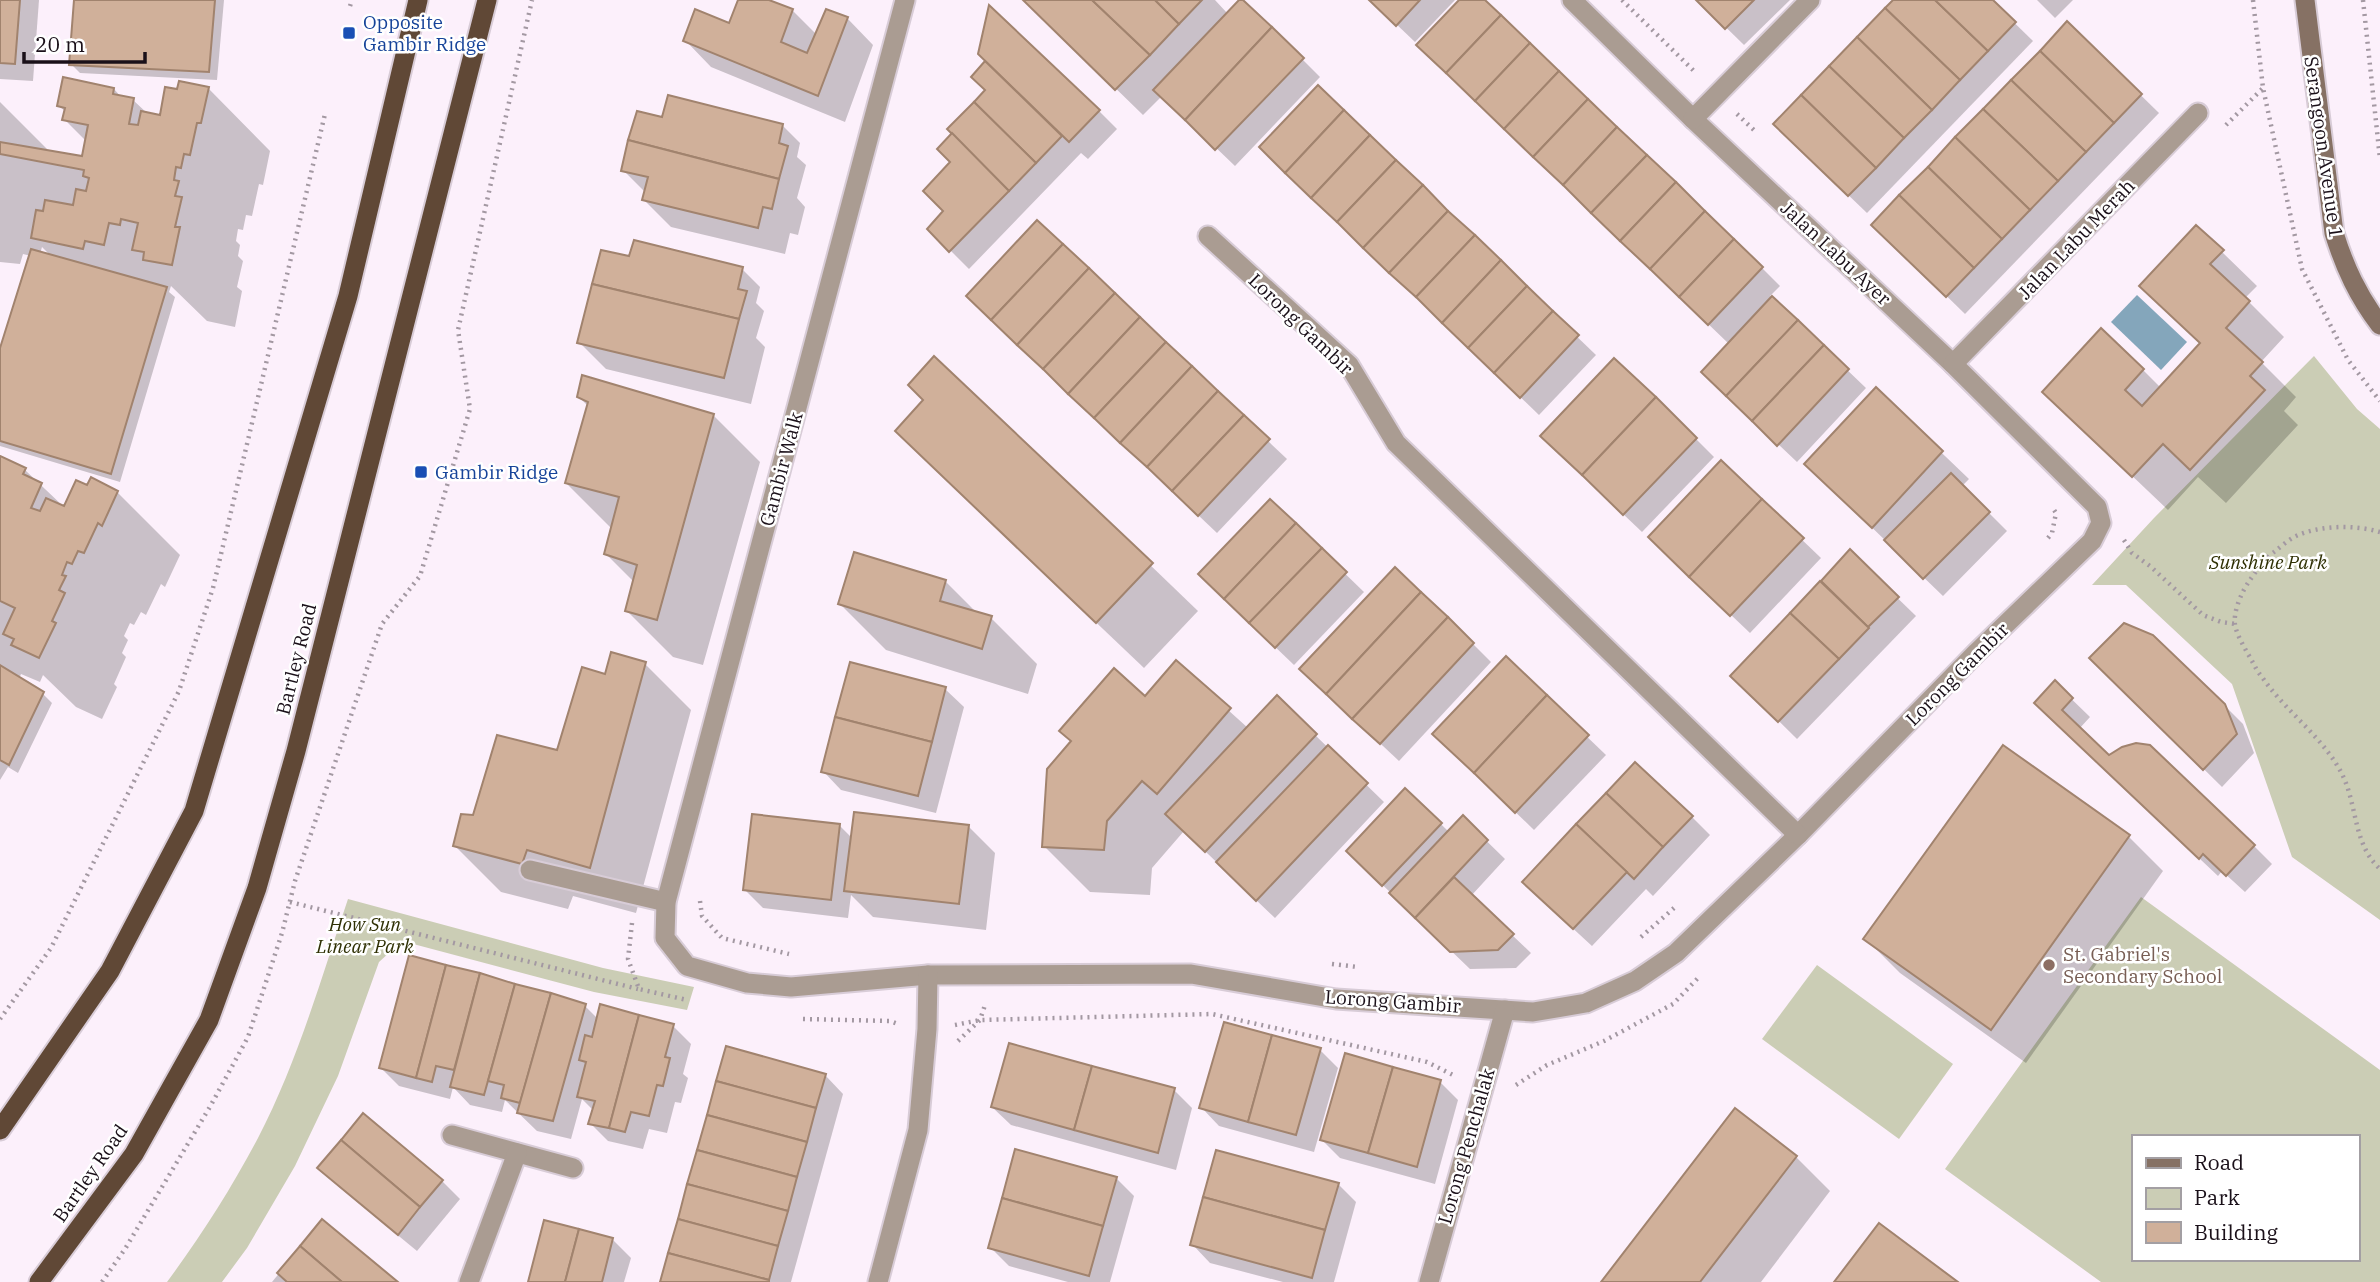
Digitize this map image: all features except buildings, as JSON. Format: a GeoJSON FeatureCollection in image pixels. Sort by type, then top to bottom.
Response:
{"type":"FeatureCollection","features":[{"type":"Feature","properties":{"kind":"highway"},"geometry":{"type":"LineString","coordinates":[[0,1130],[9,1111],[110,971],[194,811],[348,296],[418,0]]}},
{"type":"Feature","properties":{"kind":"highway","name":"Bartley Road"},"geometry":{"type":"LineString","coordinates":[[39,1282],[134,1154],[209,1020],[257,888],[296,751],[488,0]]}},
{"type":"Feature","properties":{"kind":"main road","name":"Serangoon Avenue 1"},"geometry":{"type":"LineString","coordinates":[[2305,0],[2334,233],[2346,270],[2362,301],[2380,325]]}},
{"type":"Feature","properties":{"kind":"street","name":"Gambir Walk"},"geometry":{"type":"LineString","coordinates":[[665,938],[666,902],[905,0]]}},
{"type":"Feature","properties":{"kind":"street","name":"Jalan Labu Ayer"},"geometry":{"type":"LineString","coordinates":[[1572,0],[1693,119],[1953,364],[2099,515]]}},
{"type":"Feature","properties":{"kind":"street"},"geometry":{"type":"LineString","coordinates":[[1693,119],[1810,0]]}},
{"type":"Feature","properties":{"kind":"street","name":"Jalan Labu Merah"},"geometry":{"type":"LineString","coordinates":[[1953,364],[2199,113]]}},
{"type":"Feature","properties":{"kind":"street","name":"Lorong Gambir"},"geometry":{"type":"LineString","coordinates":[[1208,236],[1349,366],[1396,443],[1798,835]]}},
{"type":"Feature","properties":{"kind":"street","name":"Lorong Gambir"},"geometry":{"type":"LineString","coordinates":[[665,938],[687,966],[747,983],[791,987],[928,975],[1191,974],[1336,999],[1533,1012],[1586,1003],[1636,981],[1676,953],[2092,541],[2099,515]]}},
{"type":"Feature","properties":{"kind":"street"},"geometry":{"type":"LineString","coordinates":[[530,870],[666,902]]}},
{"type":"Feature","properties":{"kind":"street"},"geometry":{"type":"LineString","coordinates":[[878,1282],[918,1130],[928,1029],[928,975]]}},
{"type":"Feature","properties":{"kind":"street","name":"Lorong Penchalak"},"geometry":{"type":"LineString","coordinates":[[1429,1282],[1505,1010]]}},
{"type":"Feature","properties":{"kind":"street"},"geometry":{"type":"LineString","coordinates":[[452,1135],[573,1168]]}},
{"type":"Feature","properties":{"kind":"street"},"geometry":{"type":"LineString","coordinates":[[468,1282],[517,1153]]}},
{"type":"Feature","properties":{"kind":"path"},"geometry":{"type":"LineString","coordinates":[[382,624],[420,576],[470,409],[458,330],[532,0]]}},
{"type":"Feature","properties":{"kind":"path"},"geometry":{"type":"LineString","coordinates":[[2363,0],[2380,159]]}},
{"type":"Feature","properties":{"kind":"path"},"geometry":{"type":"LineString","coordinates":[[0,1019],[51,948],[179,691],[213,588],[325,114]]}},
{"type":"Feature","properties":{"kind":"path"},"geometry":{"type":"LineString","coordinates":[[2043,543],[2052,533],[2056,513],[2051,503]]}},
{"type":"Feature","properties":{"kind":"path"},"geometry":{"type":"LineString","coordinates":[[2099,515],[2122,535],[2132,553],[2203,615],[2235,624]]}},
{"type":"Feature","properties":{"kind":"path"},"geometry":{"type":"LineString","coordinates":[[2380,532],[2351,527],[2335,528],[2300,534],[2292,539],[2270,555],[2246,586],[2236,610],[2235,624],[2241,641],[2262,678],[2316,739],[2340,771],[2352,801],[2358,833],[2370,860],[2380,869]]}},
{"type":"Feature","properties":{"kind":"path"},"geometry":{"type":"LineString","coordinates":[[699,893],[702,916],[722,938],[794,955]]}},
{"type":"Feature","properties":{"kind":"path"},"geometry":{"type":"LineString","coordinates":[[290,902],[639,989]]}},
{"type":"Feature","properties":{"kind":"path"},"geometry":{"type":"LineString","coordinates":[[1638,939],[1677,905]]}},
{"type":"Feature","properties":{"kind":"path"},"geometry":{"type":"LineString","coordinates":[[1327,964],[1366,968]]}},
{"type":"Feature","properties":{"kind":"path"},"geometry":{"type":"LineString","coordinates":[[928,1029],[980,1020],[1212,1014],[1427,1062],[1482,1089],[1510,1089],[1548,1065],[1604,1041],[1673,1004],[1708,968]]}},
{"type":"Feature","properties":{"kind":"green space","name":"Sunshine Park"},"geometry":{"type":"Polygon","coordinates":[[[2314,356],[2357,409],[2380,429],[2380,920],[2292,857],[2232,684],[2126,585],[2092,585],[2154,518],[2314,356]]]}},
{"type":"Feature","properties":{"kind":"green space"},"geometry":{"type":"Polygon","coordinates":[[[2141,897],[2380,1070],[2380,1282],[2101,1282],[1945,1169],[2141,897]]]}},
{"type":"Feature","properties":{"kind":"green space","name":"How Sun Linear Park"},"geometry":{"type":"Polygon","coordinates":[[[348,899],[603,968],[694,987],[687,1010],[594,992],[402,941],[379,962],[338,1076],[295,1166],[247,1248],[222,1282],[167,1282],[226,1194],[272,1109],[307,1020],[348,899]]]}},
{"type":"Feature","properties":{"kind":"green space"},"geometry":{"type":"Polygon","coordinates":[[[1817,965],[1953,1064],[1899,1139],[1762,1039],[1817,965]]]}},
{"type":"Feature","properties":{"kind":"water"},"geometry":{"type":"Polygon","coordinates":[[[2137,295],[2187,342],[2161,370],[2111,322],[2137,295]]]}},
{"type":"Feature","properties":{"kind":"place","name":"Opposite Gambir Ridge"},"geometry":{"type":"Point","coordinates":[349,33]}},
{"type":"Feature","properties":{"kind":"place","name":"Gambir Ridge"},"geometry":{"type":"Point","coordinates":[421,472]}},
{"type":"Feature","properties":{"kind":"place","name":"St. Gabriel's Secondary School"},"geometry":{"type":"Point","coordinates":[2049,965]}}]}
